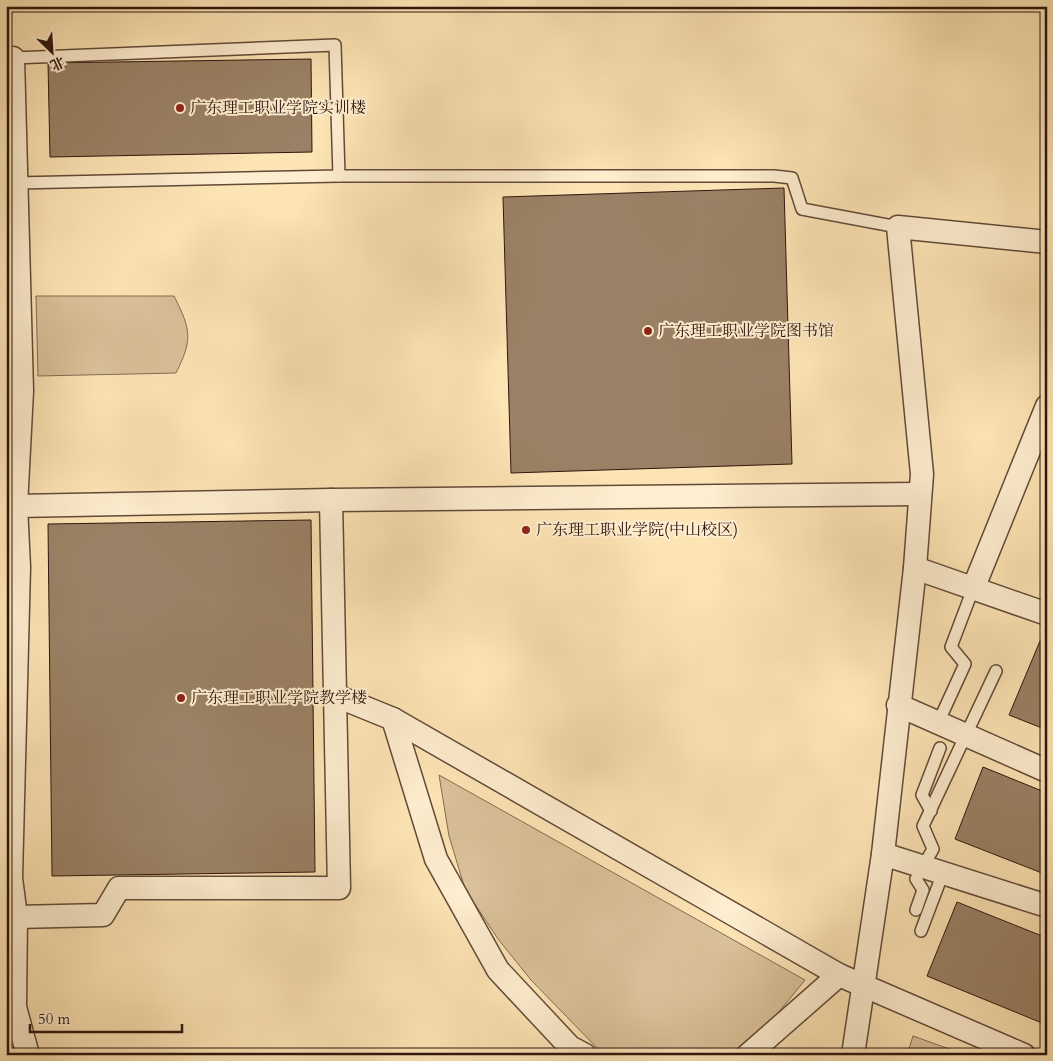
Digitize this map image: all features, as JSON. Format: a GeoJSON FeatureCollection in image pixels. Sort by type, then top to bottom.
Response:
{"type":"FeatureCollection","features":[{"type":"Feature","properties":{"kind":"street"},"geometry":{"type":"LineString","coordinates":[[13,58],[16,183],[12,263],[22,391],[13,418],[19,568],[11,878],[16,917],[14,1007],[28,1055]]}},
{"type":"Feature","properties":{"kind":"street"},"geometry":{"type":"LineString","coordinates":[[853,1055],[883,854],[898,705],[915,568],[922,474],[898,226],[1047,242]]}},
{"type":"Feature","properties":{"kind":"street"},"geometry":{"type":"LineString","coordinates":[[973,589],[1047,406]]}},
{"type":"Feature","properties":{"kind":"street"},"geometry":{"type":"LineString","coordinates":[[16,506],[331,500],[920,494]]}},
{"type":"Feature","properties":{"kind":"street"},"geometry":{"type":"LineString","coordinates":[[16,917],[102,915],[119,888],[339,888],[331,500]]}},
{"type":"Feature","properties":{"kind":"street"},"geometry":{"type":"LineString","coordinates":[[915,568],[1047,614]]}},
{"type":"Feature","properties":{"kind":"street"},"geometry":{"type":"LineString","coordinates":[[334,695],[393,719],[839,974],[1024,1055]]}},
{"type":"Feature","properties":{"kind":"street"},"geometry":{"type":"LineString","coordinates":[[898,705],[1047,771]]}},
{"type":"Feature","properties":{"kind":"street"},"geometry":{"type":"LineString","coordinates":[[393,719],[436,859],[498,970],[570,1047],[585,1055]]}},
{"type":"Feature","properties":{"kind":"street"},"geometry":{"type":"LineString","coordinates":[[883,854],[1047,906]]}},
{"type":"Feature","properties":{"kind":"street"},"geometry":{"type":"LineString","coordinates":[[748,1055],[839,974]]}},
{"type":"Feature","properties":{"kind":"lane"},"geometry":{"type":"LineString","coordinates":[[13,58],[335,45],[340,176]]}},
{"type":"Feature","properties":{"kind":"lane"},"geometry":{"type":"LineString","coordinates":[[16,183],[340,176],[792,178],[802,209],[898,226]]}},
{"type":"Feature","properties":{"kind":"lane"},"geometry":{"type":"LineString","coordinates":[[938,723],[965,664],[951,647],[973,589]]}},
{"type":"Feature","properties":{"kind":"lane"},"geometry":{"type":"LineString","coordinates":[[921,932],[932,869],[933,849],[923,826],[996,671]]}},
{"type":"Feature","properties":{"kind":"lane"},"geometry":{"type":"LineString","coordinates":[[931,811],[922,795],[940,748]]}},
{"type":"Feature","properties":{"kind":"lane"},"geometry":{"type":"LineString","coordinates":[[916,910],[923,890],[916,879],[932,869]]}},
{"type":"Feature","properties":{"kind":"shaded area"},"geometry":{"type":"Polygon","coordinates":[[[36,296],[174,296],[187,326],[188,334],[185,351],[176,373],[38,376],[36,296]]]}},
{"type":"Feature","properties":{"kind":"shaded area"},"geometry":{"type":"Polygon","coordinates":[[[439,775],[805,980],[760,1035],[730,1055],[609,1055],[599,1050],[531,980],[498,939],[465,889],[449,836],[439,775]]]}},
{"type":"Feature","properties":{"kind":"shaded area"},"geometry":{"type":"Polygon","coordinates":[[[913,1036],[966,1055],[907,1055],[913,1036]]]}},
{"type":"Feature","properties":{"kind":"building","name":"广东理工职业学院实训楼"},"geometry":{"type":"Polygon","coordinates":[[[311,59],[312,152],[50,157],[48,63],[311,59]]]}},
{"type":"Feature","properties":{"kind":"building","name":"广东理工职业学院图书馆"},"geometry":{"type":"Polygon","coordinates":[[[784,188],[792,464],[511,473],[503,197],[784,188]]]}},
{"type":"Feature","properties":{"kind":"building","name":"广东理工职业学院教学楼"},"geometry":{"type":"Polygon","coordinates":[[[311,520],[315,872],[52,876],[48,524],[311,520]]]}},
{"type":"Feature","properties":{"kind":"building"},"geometry":{"type":"Polygon","coordinates":[[[1040,641],[1047,644],[1047,730],[1009,715],[1040,641]]]}},
{"type":"Feature","properties":{"kind":"building"},"geometry":{"type":"Polygon","coordinates":[[[983,767],[1047,793],[1047,875],[955,839],[983,767]]]}},
{"type":"Feature","properties":{"kind":"building"},"geometry":{"type":"Polygon","coordinates":[[[957,902],[1047,938],[1047,1025],[927,976],[957,902]]]}},
{"type":"Feature","properties":{"kind":"place","name":"广东理工职业学院实训楼"},"geometry":{"type":"Point","coordinates":[180,108]}},
{"type":"Feature","properties":{"kind":"place","name":"广东理工职业学院图书馆"},"geometry":{"type":"Point","coordinates":[648,331]}},
{"type":"Feature","properties":{"kind":"place","name":"广东理工职业学院(中山校区)"},"geometry":{"type":"Point","coordinates":[526,530]}},
{"type":"Feature","properties":{"kind":"place","name":"广东理工职业学院教学楼"},"geometry":{"type":"Point","coordinates":[181,698]}}]}
